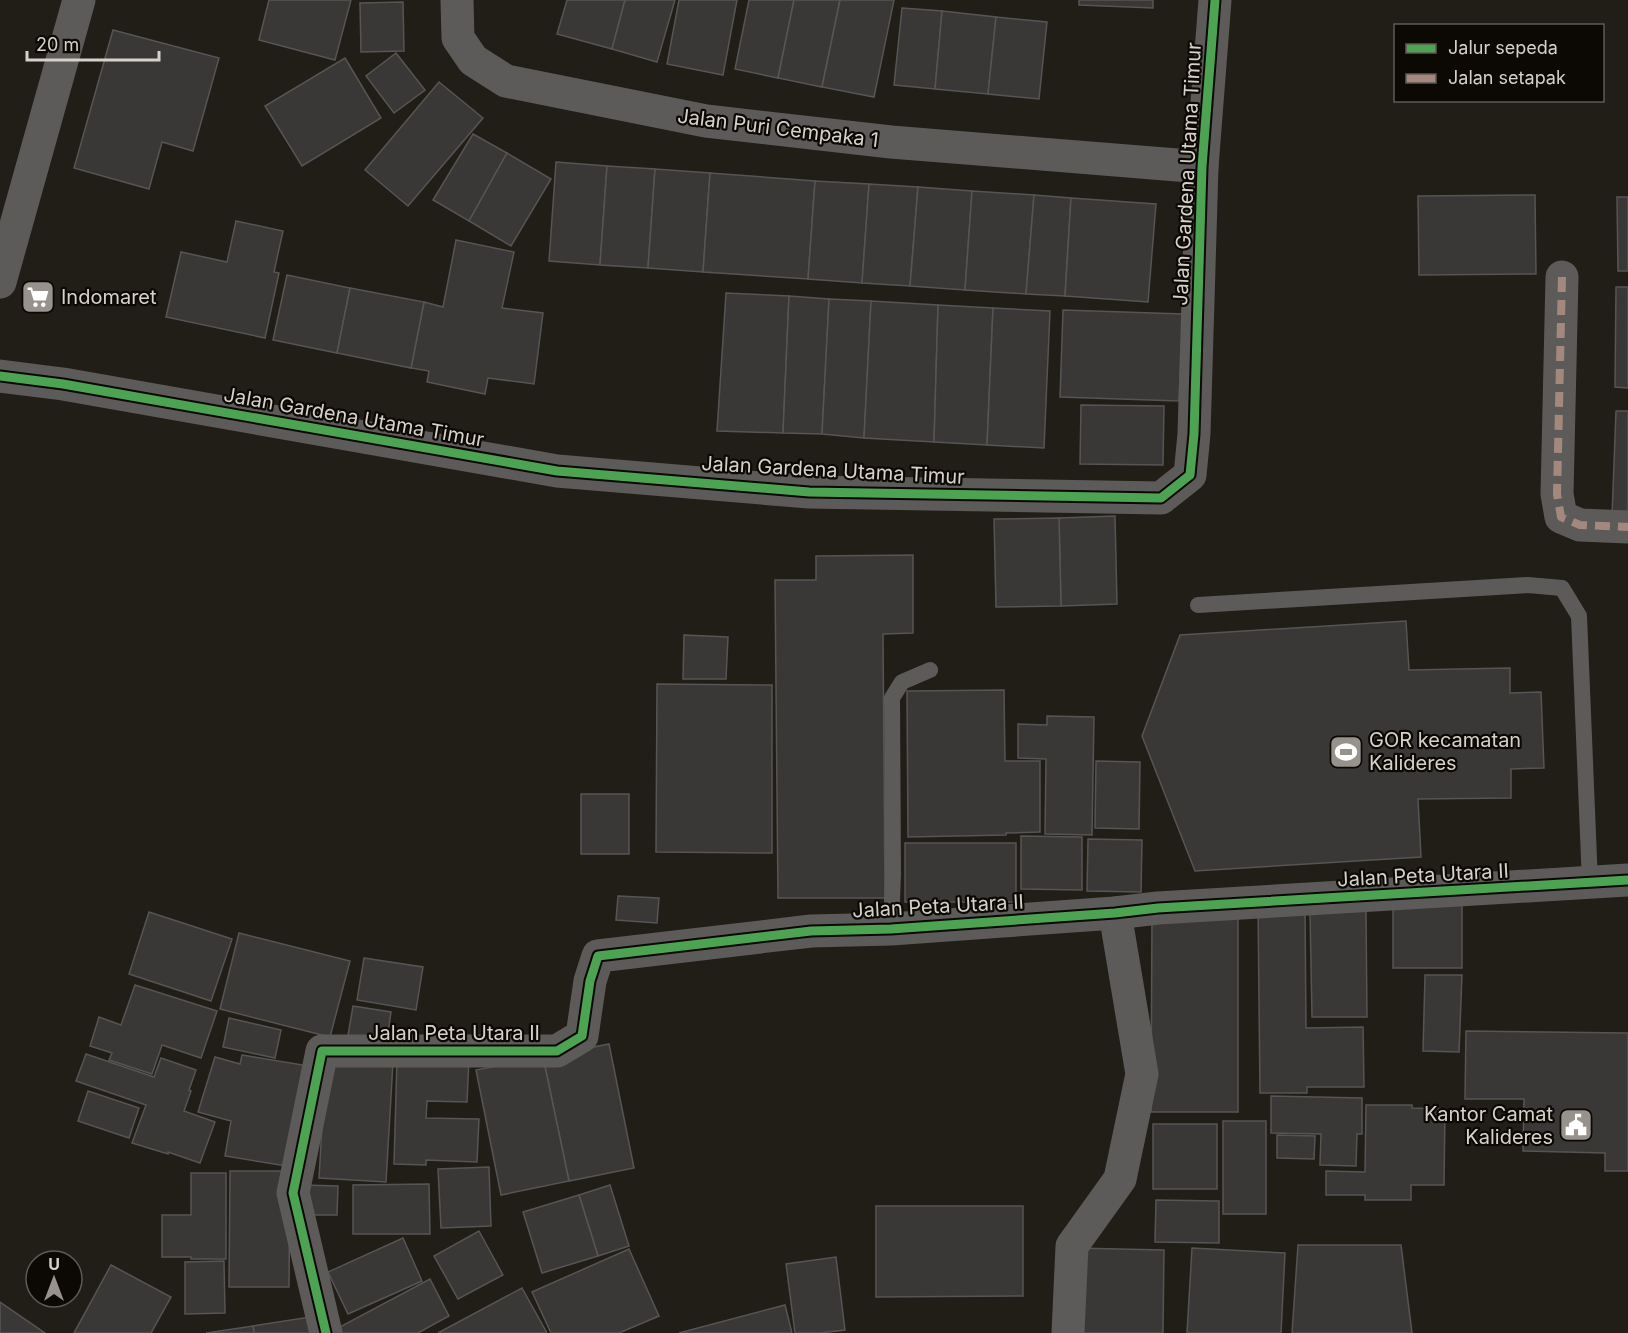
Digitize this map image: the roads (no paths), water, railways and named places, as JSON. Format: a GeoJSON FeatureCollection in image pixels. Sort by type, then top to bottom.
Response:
{"type":"FeatureCollection","features":[{"type":"Feature","properties":{"kind":"street"},"geometry":{"type":"LineString","coordinates":[[0,282],[79,0]]}},
{"type":"Feature","properties":{"kind":"street","name":"Jalan Puri Cempaka 1"},"geometry":{"type":"LineString","coordinates":[[457,0],[458,38],[473,60],[506,81],[706,121],[891,142],[1202,167]]}},
{"type":"Feature","properties":{"kind":"street","name":"Jalan Gardena Utama Timur"},"geometry":{"type":"LineString","coordinates":[[0,376],[63,384],[557,471],[809,492],[1161,498],[1190,475],[1194,434],[1202,167],[1215,0]]}},
{"type":"Feature","properties":{"kind":"street"},"geometry":{"type":"LineString","coordinates":[[1562,277],[1557,494],[1561,517],[1580,525],[1628,527]]}},
{"type":"Feature","properties":{"kind":"street","name":"Jalan Peta Utara II"},"geometry":{"type":"LineString","coordinates":[[326,1333],[293,1192],[322,1051],[557,1051],[582,1036],[590,981],[598,956],[811,932],[1115,913],[1158,908],[1628,880]]}},
{"type":"Feature","properties":{"kind":"street"},"geometry":{"type":"LineString","coordinates":[[1068,1333],[1072,1246],[1120,1179],[1142,1074],[1115,913]]}},
{"type":"Feature","properties":{"kind":"lane"},"geometry":{"type":"LineString","coordinates":[[1198,605],[1528,585],[1562,588],[1579,616],[1590,883]]}},
{"type":"Feature","properties":{"kind":"lane"},"geometry":{"type":"LineString","coordinates":[[891,928],[892,698],[902,682],[930,670]]}},
{"type":"Feature","properties":{"kind":"place","name":"Indomaret"},"geometry":{"type":"Point","coordinates":[38,297]}},
{"type":"Feature","properties":{"kind":"place","name":"GOR kecamatan Kalideres"},"geometry":{"type":"Point","coordinates":[1346,752]}},
{"type":"Feature","properties":{"kind":"place","name":"Kantor Camat Kalideres"},"geometry":{"type":"Point","coordinates":[1576,1125]}}]}
